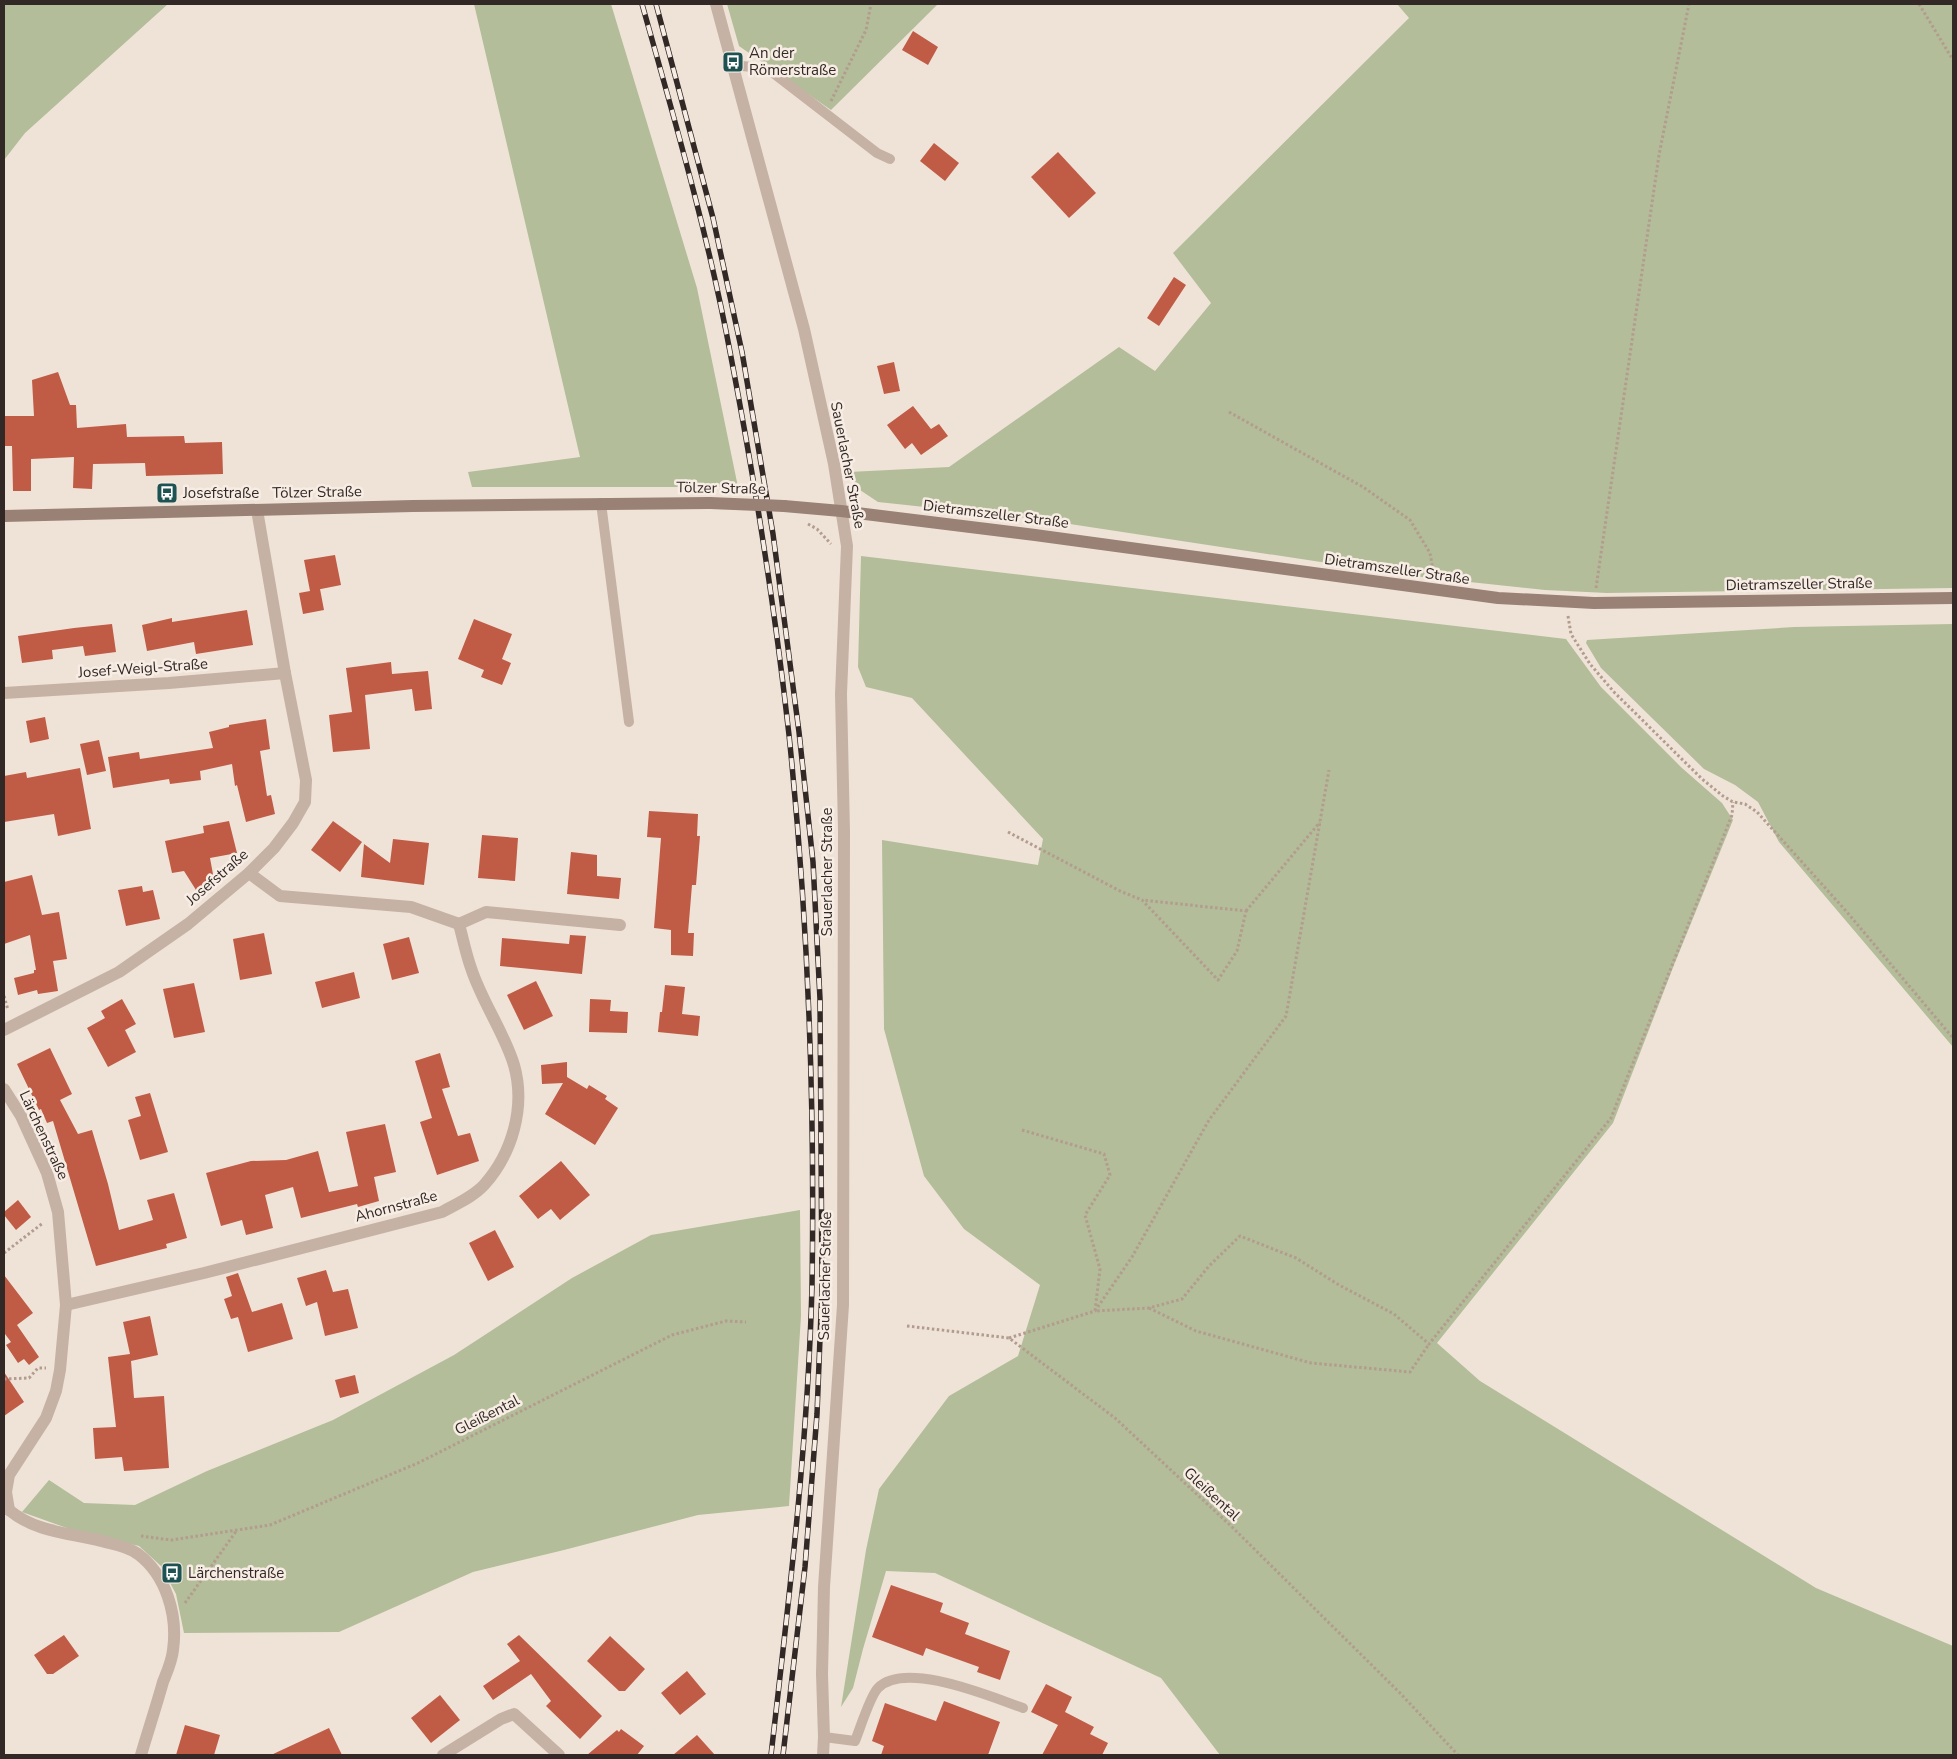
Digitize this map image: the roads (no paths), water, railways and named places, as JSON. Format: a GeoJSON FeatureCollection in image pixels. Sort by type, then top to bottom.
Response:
{"type":"FeatureCollection","features":[{"type":"Feature","properties":{"kind":"main road","name":"Tölzer Straße"},"geometry":{"type":"LineString","coordinates":[[4,516],[601,503],[710,503],[784,506],[841,511]]}},
{"type":"Feature","properties":{"kind":"main road","name":"Dietramszeller Straße"},"geometry":{"type":"LineString","coordinates":[[841,511],[1035,535],[1498,598],[1594,603],[1953,598]]}},
{"type":"Feature","properties":{"kind":"street","name":"Sauerlacher Straße"},"geometry":{"type":"LineString","coordinates":[[716,4],[804,329],[834,464],[847,546],[841,694],[844,831],[843,1305],[824,1587],[823,1755]]}},
{"type":"Feature","properties":{"kind":"street","name":"Josefstraße"},"geometry":{"type":"LineString","coordinates":[[4,1030],[120,972],[188,924],[249,873],[274,848],[293,823],[305,802],[306,780],[285,673],[257,510]]}},
{"type":"Feature","properties":{"kind":"street","name":"Josef-Weigl-Straße"},"geometry":{"type":"LineString","coordinates":[[4,693],[169,683],[285,673]]}},
{"type":"Feature","properties":{"kind":"street"},"geometry":{"type":"LineString","coordinates":[[249,873],[280,896],[412,907],[459,924],[486,912],[620,925]]}},
{"type":"Feature","properties":{"kind":"street","name":"Ahornstraße"},"geometry":{"type":"LineString","coordinates":[[66,1305],[204,1273],[442,1212],[465,1200],[483,1187],[504,1160],[512,1138],[518,1112],[517,1086],[514,1066],[471,969],[459,924]]}},
{"type":"Feature","properties":{"kind":"street","name":"Lärchenstraße"},"geometry":{"type":"LineString","coordinates":[[4,1089],[20,1116],[47,1173],[58,1212],[66,1305],[60,1370],[56,1391],[46,1418],[9,1475],[6,1492],[6,1512]]}},
{"type":"Feature","properties":{"kind":"street"},"geometry":{"type":"LineString","coordinates":[[6,1512],[42,1528],[79,1538],[109,1543],[137,1553],[156,1573],[169,1598],[174,1621],[173,1650],[141,1755]]}},
{"type":"Feature","properties":{"kind":"street"},"geometry":{"type":"LineString","coordinates":[[443,1755],[500,1719],[514,1714],[559,1755]]}},
{"type":"Feature","properties":{"kind":"lane"},"geometry":{"type":"LineString","coordinates":[[734,66],[768,69],[877,153],[890,159]]}},
{"type":"Feature","properties":{"kind":"lane"},"geometry":{"type":"LineString","coordinates":[[601,503],[629,722]]}},
{"type":"Feature","properties":{"kind":"lane"},"geometry":{"type":"LineString","coordinates":[[824,1737],[855,1741],[877,1689],[896,1679],[936,1679],[1023,1708]]}},
{"type":"Feature","properties":{"kind":"railway"},"geometry":{"type":"LineString","coordinates":[[642,4],[702,224],[740,404],[764,546],[789,735],[796,804],[809,1010],[813,1217],[812,1286],[802,1462],[771,1755]]}},
{"type":"Feature","properties":{"kind":"railway"},"geometry":{"type":"LineString","coordinates":[[656,4],[713,218],[742,352],[773,534],[799,732],[813,862],[820,999],[822,1288],[817,1414],[805,1567],[783,1755]]}},
{"type":"Feature","properties":{"kind":"place","name":"An der Römerstraße"},"geometry":{"type":"Point","coordinates":[733,62]}},
{"type":"Feature","properties":{"kind":"place","name":"Josefstraße"},"geometry":{"type":"Point","coordinates":[167,493]}},
{"type":"Feature","properties":{"kind":"place","name":"Lärchenstraße"},"geometry":{"type":"Point","coordinates":[172,1573]}}]}
